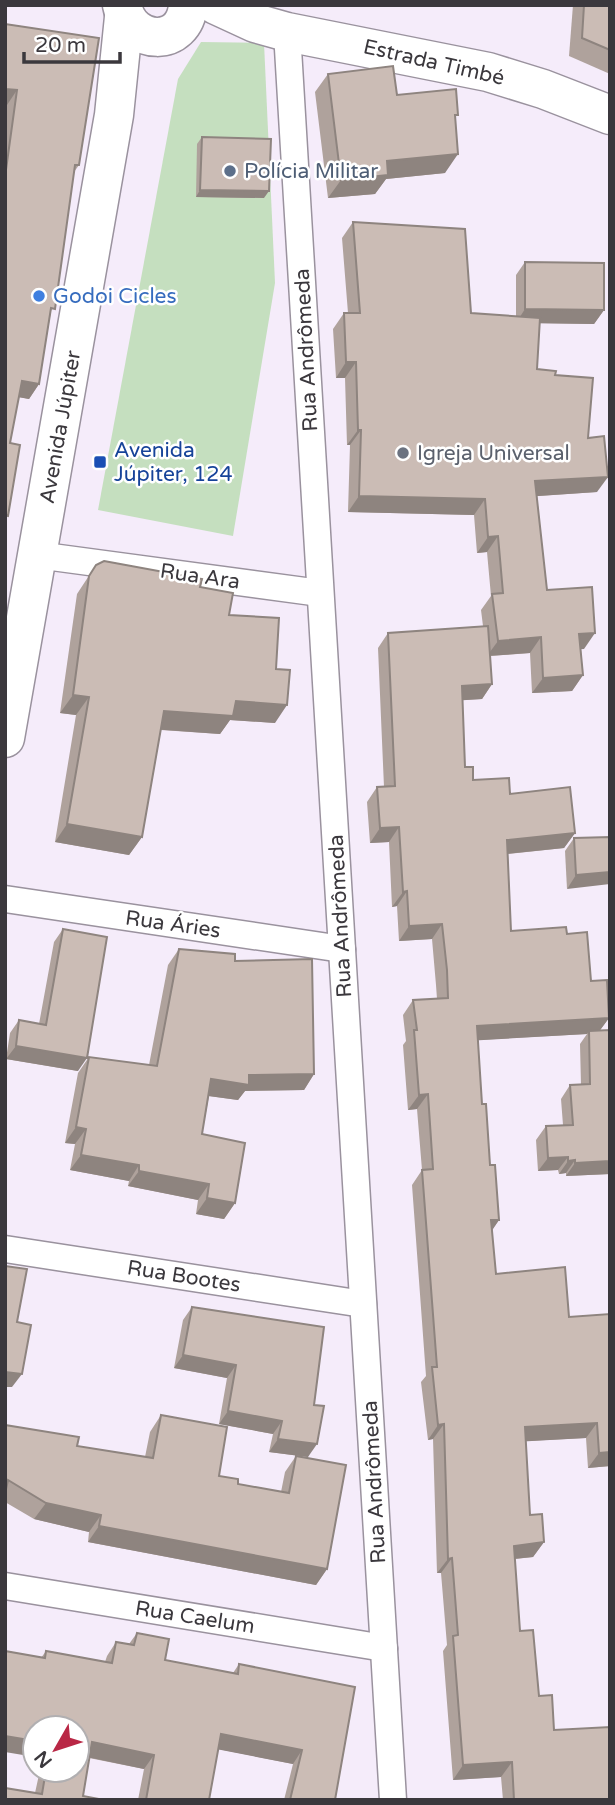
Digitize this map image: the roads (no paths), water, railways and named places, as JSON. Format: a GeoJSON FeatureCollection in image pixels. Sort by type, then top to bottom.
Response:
{"type":"FeatureCollection","features":[{"type":"Feature","properties":{"kind":"main road","name":"Estrada Timbé"},"geometry":{"type":"LineString","coordinates":[[123,11],[144,36],[157,38],[189,17],[271,27],[488,72],[544,89],[610,116]]}},
{"type":"Feature","properties":{"kind":"main road","name":"Avenida Júpiter"},"geometry":{"type":"LineString","coordinates":[[5,738],[114,116],[123,11]]}},
{"type":"Feature","properties":{"kind":"main road","name":"Avenida Júpiter"},"geometry":{"type":"LineString","coordinates":[[114,116],[189,17]]}},
{"type":"Feature","properties":{"kind":"street","name":"Rua Andrômeda"},"geometry":{"type":"LineString","coordinates":[[271,27],[320,593],[393,1800]]}},
{"type":"Feature","properties":{"kind":"street","name":"Rua Ara"},"geometry":{"type":"LineString","coordinates":[[37,555],[320,593]]}},
{"type":"Feature","properties":{"kind":"street","name":"Rua Áries"},"geometry":{"type":"LineString","coordinates":[[5,899],[342,949]]}},
{"type":"Feature","properties":{"kind":"street","name":"Rua Bootes"},"geometry":{"type":"LineString","coordinates":[[5,1249],[363,1304]]}},
{"type":"Feature","properties":{"kind":"street","name":"Rua Caelum"},"geometry":{"type":"LineString","coordinates":[[5,1586],[384,1648]]}},
{"type":"Feature","properties":{"kind":"place","name":"Polícia Militar"},"geometry":{"type":"Point","coordinates":[230,171]}},
{"type":"Feature","properties":{"kind":"place","name":"Godoi Cicles"},"geometry":{"type":"Point","coordinates":[39,296]}},
{"type":"Feature","properties":{"kind":"place","name":"Igreja Universal"},"geometry":{"type":"Point","coordinates":[403,453]}},
{"type":"Feature","properties":{"kind":"place","name":"Avenida Júpiter, 124"},"geometry":{"type":"Point","coordinates":[100,462]}}]}
